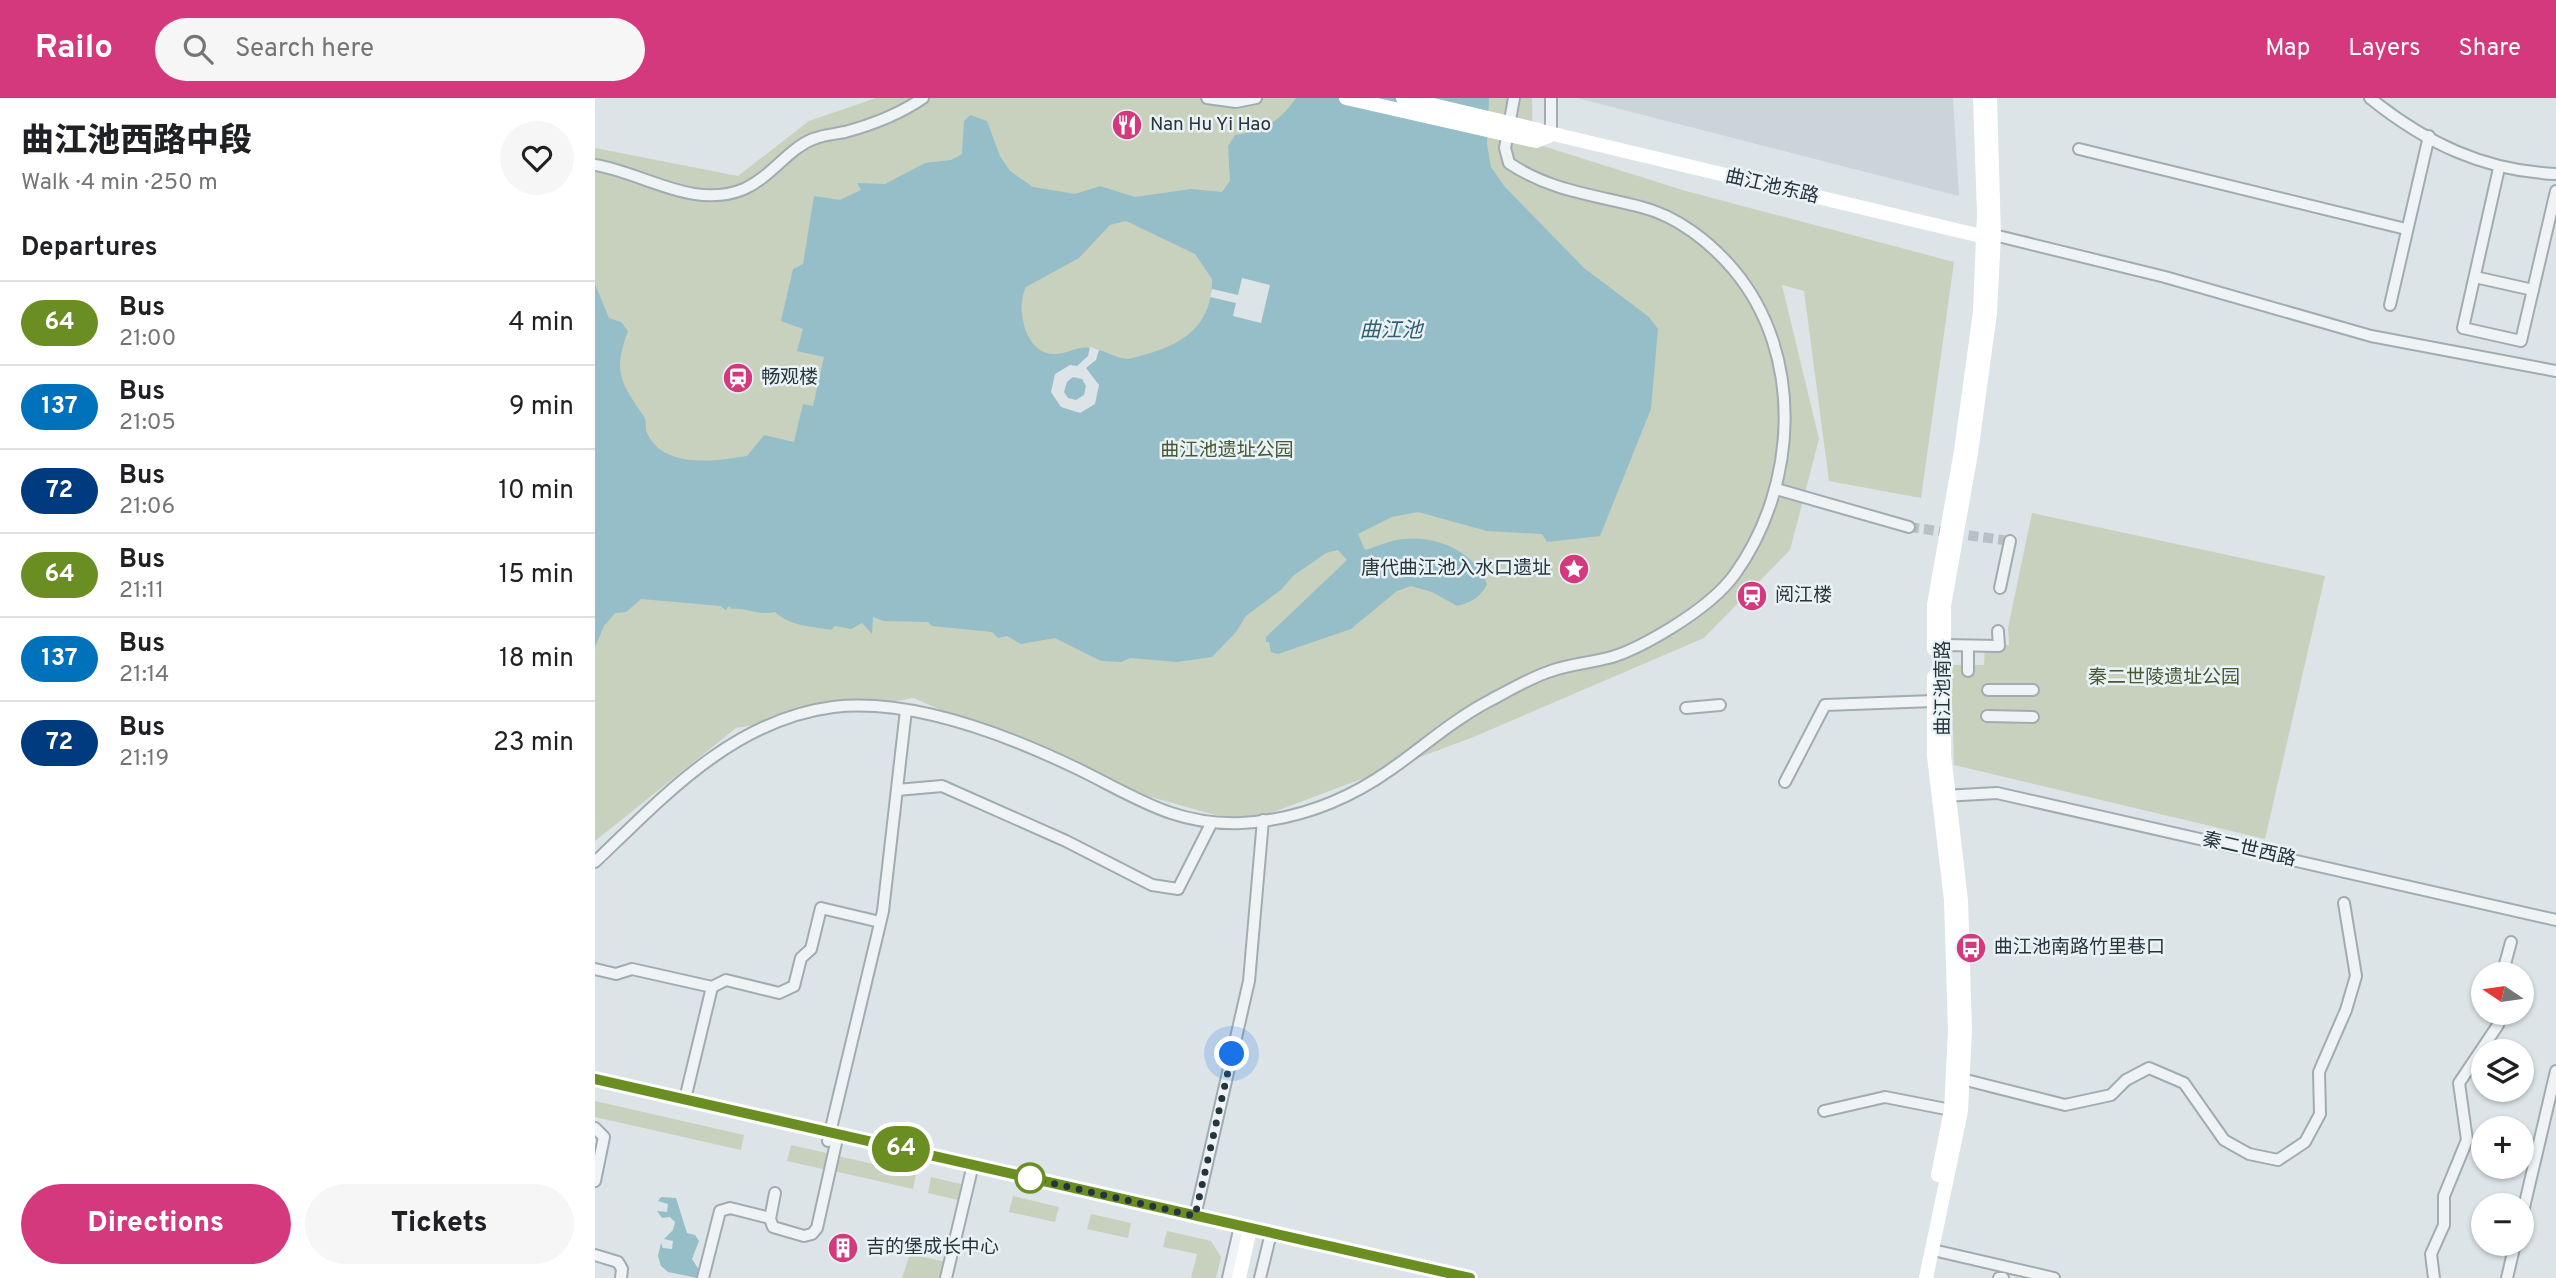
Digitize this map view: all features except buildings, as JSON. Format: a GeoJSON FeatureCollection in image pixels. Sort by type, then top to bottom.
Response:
{"type":"FeatureCollection","features":[{"type":"Feature","properties":{"kind":"main road","name":"曲江池东路"},"geometry":{"type":"LineString","coordinates":[[1346,98],[1536,141],[1545,132]]}},
{"type":"Feature","properties":{"kind":"main road","name":"曲江池东路"},"geometry":{"type":"LineString","coordinates":[[1403,98],[1988,236]]}},
{"type":"Feature","properties":{"kind":"main road","name":"曲江池南路"},"geometry":{"type":"LineString","coordinates":[[1926,1278],[1961,1111],[1965,1030],[1961,900],[1945,796],[1934,756],[1934,605],[1961,451],[1988,236],[1984,214],[1980,98]]}},
{"type":"Feature","properties":{"kind":"main road","name":"曲江池南路"},"geometry":{"type":"LineString","coordinates":[[1916,1278],[1951,1110],[1955,1030],[1945,796],[1944,606],[1971,453],[1990,313],[1990,98]]}},
{"type":"Feature","properties":{"kind":"main road"},"geometry":{"type":"LineString","coordinates":[[595,1079],[685,1099],[831,1139],[971,1173],[1470,1278]]}},
{"type":"Feature","properties":{"kind":"main road"},"geometry":{"type":"LineString","coordinates":[[595,1087],[1195,1216],[1254,1234],[1430,1278]]}},
{"type":"Feature","properties":{"kind":"main road"},"geometry":{"type":"LineString","coordinates":[[1239,1278],[1254,1234]]}},
{"type":"Feature","properties":{"kind":"main road"},"geometry":{"type":"LineString","coordinates":[[1249,1278],[1254,1234]]}},
{"type":"Feature","properties":{"kind":"street"},"geometry":{"type":"LineString","coordinates":[[595,165],[696,195],[723,195],[745,188],[776,169],[797,148],[813,139],[862,126],[896,113],[923,98]]}},
{"type":"Feature","properties":{"kind":"street"},"geometry":{"type":"LineString","coordinates":[[1207,98],[1236,102],[1256,98]]}},
{"type":"Feature","properties":{"kind":"street"},"geometry":{"type":"LineString","coordinates":[[595,862],[687,776],[743,737],[803,712],[863,705],[906,710],[1032,748],[1157,811],[1212,822],[1293,816],[1326,806],[1387,772],[1485,702],[1549,671],[1617,656],[1674,626],[1734,577],[1761,529],[1776,488],[1783,453],[1782,378],[1773,339],[1753,296],[1716,251],[1671,219],[1645,208],[1555,186],[1527,176],[1509,163],[1505,148],[1514,98]]}},
{"type":"Feature","properties":{"kind":"street"},"geometry":{"type":"LineString","coordinates":[[1545,132],[1551,98]]}},
{"type":"Feature","properties":{"kind":"street"},"geometry":{"type":"LineString","coordinates":[[2370,98],[2461,156],[2499,169],[2556,174]]}},
{"type":"Feature","properties":{"kind":"street"},"geometry":{"type":"LineString","coordinates":[[2391,305],[2429,136]]}},
{"type":"Feature","properties":{"kind":"street"},"geometry":{"type":"LineString","coordinates":[[2079,149],[2406,229]]}},
{"type":"Feature","properties":{"kind":"street"},"geometry":{"type":"LineString","coordinates":[[2499,169],[2463,328],[2521,341],[2556,191]]}},
{"type":"Feature","properties":{"kind":"street"},"geometry":{"type":"LineString","coordinates":[[1988,236],[2165,277],[2371,336],[2556,371]]}},
{"type":"Feature","properties":{"kind":"street"},"geometry":{"type":"LineString","coordinates":[[2475,277],[2533,290]]}},
{"type":"Feature","properties":{"kind":"street"},"geometry":{"type":"LineString","coordinates":[[1776,488],[1909,527]]}},
{"type":"Feature","properties":{"kind":"street"},"geometry":{"type":"LineString","coordinates":[[2000,588],[2010,541]]}},
{"type":"Feature","properties":{"kind":"street"},"geometry":{"type":"LineString","coordinates":[[1997,632],[2000,659]]}},
{"type":"Feature","properties":{"kind":"street"},"geometry":{"type":"LineString","coordinates":[[1944,645],[1999,646]]}},
{"type":"Feature","properties":{"kind":"street"},"geometry":{"type":"LineString","coordinates":[[1968,646],[1968,671]]}},
{"type":"Feature","properties":{"kind":"street"},"geometry":{"type":"LineString","coordinates":[[1987,690],[2033,690]]}},
{"type":"Feature","properties":{"kind":"street"},"geometry":{"type":"LineString","coordinates":[[1785,782],[1825,705],[1934,701]]}},
{"type":"Feature","properties":{"kind":"street"},"geometry":{"type":"LineString","coordinates":[[1686,708],[1720,705]]}},
{"type":"Feature","properties":{"kind":"street"},"geometry":{"type":"LineString","coordinates":[[775,1193],[771,1225],[778,1230],[808,1236],[815,1231],[831,1139],[880,922],[906,710]]}},
{"type":"Feature","properties":{"kind":"street"},"geometry":{"type":"LineString","coordinates":[[1987,716],[2033,717]]}},
{"type":"Feature","properties":{"kind":"street"},"geometry":{"type":"LineString","coordinates":[[897,790],[943,786],[1066,841],[1152,885],[1178,889],[1212,822]]}},
{"type":"Feature","properties":{"kind":"street","name":"秦二世西路"},"geometry":{"type":"LineString","coordinates":[[1945,796],[1997,793],[2556,920]]}},
{"type":"Feature","properties":{"kind":"street"},"geometry":{"type":"LineString","coordinates":[[1195,1216],[1249,981],[1263,820]]}},
{"type":"Feature","properties":{"kind":"street"},"geometry":{"type":"LineString","coordinates":[[1962,1079],[2065,1105],[2111,1095],[2126,1080],[2149,1069],[2184,1083],[2224,1140],[2249,1154],[2278,1160],[2305,1142],[2320,1114],[2319,1072],[2346,1010],[2356,976],[2344,903]]}},
{"type":"Feature","properties":{"kind":"street"},"geometry":{"type":"LineString","coordinates":[[595,969],[616,974],[632,969],[712,987],[726,980],[779,993],[794,986],[801,958],[811,949],[821,908],[880,922]]}},
{"type":"Feature","properties":{"kind":"street"},"geometry":{"type":"LineString","coordinates":[[2506,962],[2511,942]]}},
{"type":"Feature","properties":{"kind":"street"},"geometry":{"type":"LineString","coordinates":[[685,1099],[712,987]]}},
{"type":"Feature","properties":{"kind":"street"},"geometry":{"type":"LineString","coordinates":[[2434,1278],[2431,1254],[2444,1225],[2444,1196],[2466,1140],[2459,1083],[2497,1026]]}},
{"type":"Feature","properties":{"kind":"street"},"geometry":{"type":"LineString","coordinates":[[2527,1193],[2556,1071]]}},
{"type":"Feature","properties":{"kind":"street"},"geometry":{"type":"LineString","coordinates":[[1824,1111],[1885,1097],[1951,1110]]}},
{"type":"Feature","properties":{"kind":"street"},"geometry":{"type":"LineString","coordinates":[[595,1128],[604,1137],[595,1181]]}},
{"type":"Feature","properties":{"kind":"street"},"geometry":{"type":"LineString","coordinates":[[946,1278],[971,1173]]}},
{"type":"Feature","properties":{"kind":"street"},"geometry":{"type":"LineString","coordinates":[[703,1278],[720,1211],[728,1208],[770,1217]]}},
{"type":"Feature","properties":{"kind":"street"},"geometry":{"type":"LineString","coordinates":[[1228,1278],[1254,1234]]}},
{"type":"Feature","properties":{"kind":"street"},"geometry":{"type":"LineString","coordinates":[[1254,1234],[1260,1278]]}},
{"type":"Feature","properties":{"kind":"street"},"geometry":{"type":"LineString","coordinates":[[1933,1250],[2054,1278]]}},
{"type":"Feature","properties":{"kind":"street"},"geometry":{"type":"LineString","coordinates":[[595,1255],[618,1262],[622,1269],[621,1278]]}},
{"type":"Feature","properties":{"kind":"street"},"geometry":{"type":"LineString","coordinates":[[2507,1278],[2512,1256]]}},
{"type":"Feature","properties":{"kind":"shaded area"},"geometry":{"type":"Polygon","coordinates":[[[1577,98],[1953,98],[1959,196],[1577,98]]]}},
{"type":"Feature","properties":{"kind":"green space","name":"曲江池遗址公园"},"geometry":{"type":"Polygon","coordinates":[[[876,98],[1532,98],[1533,143],[1686,191],[1954,262],[1921,498],[1829,481],[1804,291],[1782,285],[1819,439],[1790,550],[1704,638],[1471,738],[1244,823],[1108,785],[914,698],[736,728],[595,841],[595,148],[738,176],[809,121],[876,98]]]}},
{"type":"Feature","properties":{"kind":"green space","name":"秦二世陵遗址公园"},"geometry":{"type":"Polygon","coordinates":[[[2032,513],[2325,576],[2265,839],[1954,765],[1951,665],[1984,665],[1985,645],[2009,645],[2008,628],[2032,513]]]}},
{"type":"Feature","properties":{"kind":"green space"},"geometry":{"type":"Polygon","coordinates":[[[595,1101],[744,1135],[741,1150],[595,1117],[595,1101]]]}},
{"type":"Feature","properties":{"kind":"green space"},"geometry":{"type":"Polygon","coordinates":[[[791,1145],[831,1154],[827,1170],[787,1161],[791,1145]]]}},
{"type":"Feature","properties":{"kind":"green space"},"geometry":{"type":"Polygon","coordinates":[[[838,1156],[916,1174],[913,1189],[834,1171],[838,1156]]]}},
{"type":"Feature","properties":{"kind":"green space"},"geometry":{"type":"Polygon","coordinates":[[[931,1177],[965,1185],[962,1201],[928,1193],[931,1177]]]}},
{"type":"Feature","properties":{"kind":"green space"},"geometry":{"type":"Polygon","coordinates":[[[1013,1196],[1059,1207],[1055,1222],[1009,1212],[1013,1196]]]}},
{"type":"Feature","properties":{"kind":"green space"},"geometry":{"type":"Polygon","coordinates":[[[1091,1214],[1131,1223],[1128,1238],[1087,1229],[1091,1214]]]}},
{"type":"Feature","properties":{"kind":"green space"},"geometry":{"type":"Polygon","coordinates":[[[1167,1231],[1211,1241],[1221,1257],[1216,1278],[1191,1278],[1197,1254],[1163,1247],[1167,1231]]]}},
{"type":"Feature","properties":{"kind":"green space"},"geometry":{"type":"Polygon","coordinates":[[[910,1254],[946,1262],[943,1278],[902,1278],[910,1254]]]}},
{"type":"Feature","properties":{"kind":"water","name":"曲江池"},"geometry":{"type":"Polygon","coordinates":[[[1296,98],[1489,98],[1487,144],[1491,167],[1505,187],[1584,268],[1649,317],[1658,329],[1651,409],[1600,536],[1547,542],[1542,534],[1487,531],[1418,512],[1392,517],[1358,534],[1365,550],[1404,539],[1416,538],[1441,543],[1464,555],[1482,573],[1487,584],[1481,593],[1471,601],[1457,606],[1432,592],[1411,586],[1397,591],[1351,629],[1278,654],[1271,652],[1266,637],[1347,560],[1338,550],[1326,553],[1293,576],[1282,589],[1246,616],[1236,632],[1212,657],[1177,662],[1130,658],[1121,662],[1101,661],[1055,638],[1021,644],[1007,636],[998,638],[992,632],[932,626],[928,622],[884,621],[873,617],[872,634],[862,623],[851,629],[835,626],[831,630],[795,623],[775,612],[732,609],[729,606],[726,610],[720,606],[641,599],[626,612],[615,613],[604,626],[595,647],[595,284],[609,318],[621,322],[628,331],[621,357],[621,376],[644,417],[647,433],[656,446],[679,458],[693,460],[747,456],[764,435],[794,442],[803,404],[813,406],[824,357],[797,351],[803,329],[781,321],[793,269],[803,264],[814,196],[840,200],[861,190],[857,183],[885,184],[925,163],[951,160],[962,154],[964,121],[970,115],[987,121],[1000,156],[1010,171],[1033,187],[1075,194],[1100,186],[1135,197],[1191,189],[1222,192],[1230,181],[1228,146],[1235,135],[1263,128],[1296,98]],[[1126,221],[1110,225],[1079,258],[1026,287],[1022,317],[1029,338],[1043,352],[1063,353],[1086,347],[1128,359],[1175,343],[1198,325],[1210,297],[1212,279],[1195,254],[1126,221]]]}},
{"type":"Feature","properties":{"kind":"water"},"geometry":{"type":"Polygon","coordinates":[[[661,1197],[676,1198],[687,1233],[695,1235],[699,1241],[692,1259],[699,1270],[697,1278],[668,1272],[661,1266],[658,1256],[661,1243],[663,1248],[672,1249],[673,1241],[664,1239],[673,1230],[675,1222],[670,1217],[662,1218],[657,1211],[667,1212],[668,1204],[658,1201],[661,1197]]]}},
{"type":"Feature","properties":{"kind":"pier"},"geometry":{"type":"Polygon","coordinates":[[[1242,278],[1270,285],[1261,323],[1233,316],[1236,303],[1210,297],[1212,289],[1238,295],[1242,278]]]}},
{"type":"Feature","properties":{"kind":"pier"},"geometry":{"type":"Polygon","coordinates":[[[1090,347],[1099,350],[1096,360],[1086,368],[1099,385],[1095,404],[1080,413],[1061,407],[1051,392],[1055,374],[1070,365],[1077,366],[1088,356],[1090,347]],[[1073,377],[1067,382],[1064,392],[1068,398],[1076,400],[1084,395],[1086,386],[1082,379],[1073,377]]]}},
{"type":"Feature","properties":{"kind":"tunnel"},"geometry":{"type":"LineString","coordinates":[[1909,527],[2010,541]]}},
{"type":"Feature","properties":{"kind":"bus line","name":"64"},"geometry":{"type":"LineString","coordinates":[[595,1079],[1470,1278]]}},
{"type":"Feature","properties":{"kind":"place","name":"Nan Hu Yi Hao"},"geometry":{"type":"Point","coordinates":[1127,125]}},
{"type":"Feature","properties":{"kind":"place","name":"畅观楼"},"geometry":{"type":"Point","coordinates":[738,378]}},
{"type":"Feature","properties":{"kind":"place","name":"唐代曲江池入水口遗址"},"geometry":{"type":"Point","coordinates":[1574,569]}},
{"type":"Feature","properties":{"kind":"place","name":"阅江楼"},"geometry":{"type":"Point","coordinates":[1752,596]}},
{"type":"Feature","properties":{"kind":"place","name":"曲江池南路竹里巷口"},"geometry":{"type":"Point","coordinates":[1971,948]}},
{"type":"Feature","properties":{"kind":"place","name":"吉的堡成长中心"},"geometry":{"type":"Point","coordinates":[843,1248]}},
{"type":"Feature","properties":{"kind":"route"},"geometry":{"type":"LineString","coordinates":[[1030,1178],[1195,1216],[1232,1054]]}}]}
